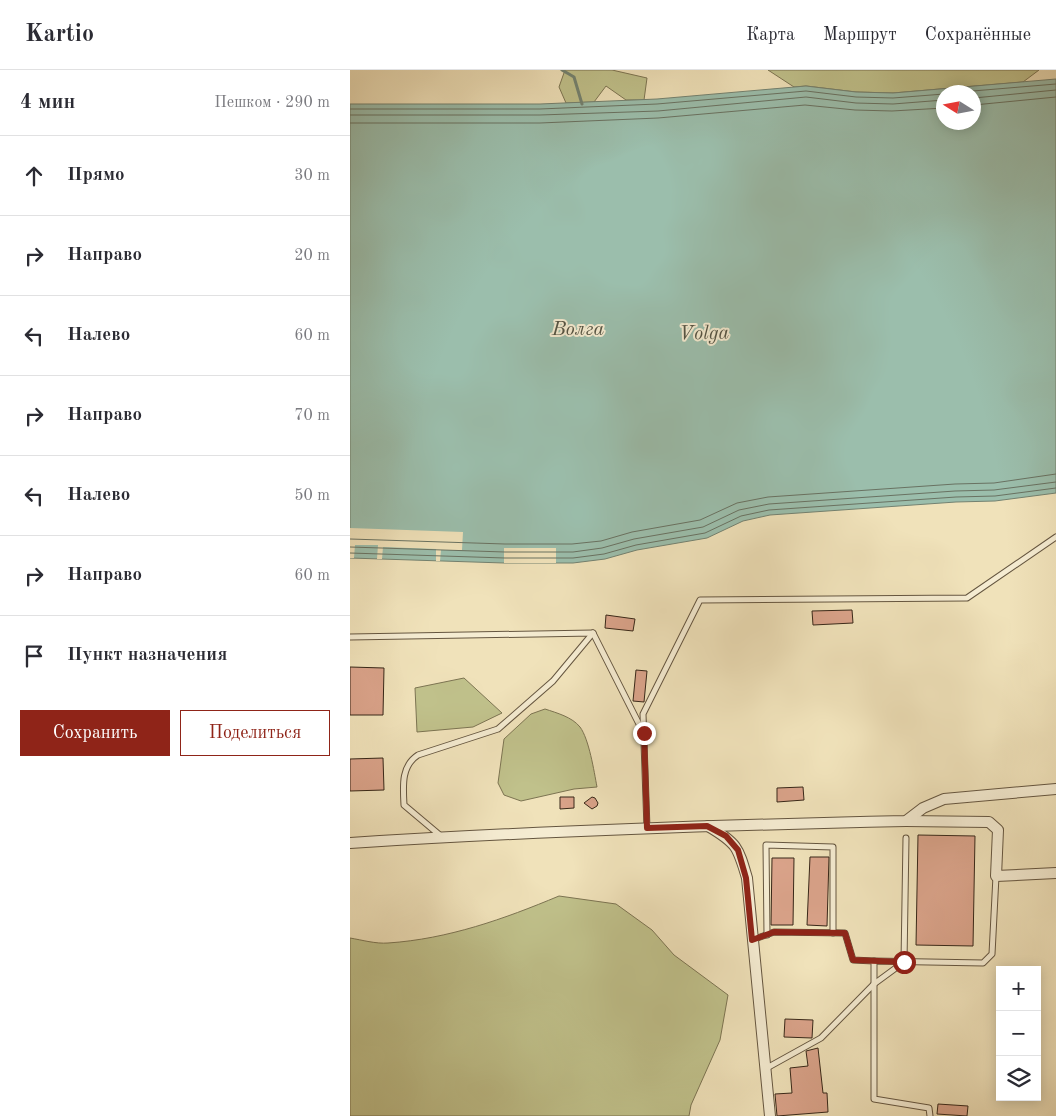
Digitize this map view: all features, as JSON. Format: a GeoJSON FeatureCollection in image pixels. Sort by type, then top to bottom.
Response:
{"type":"FeatureCollection","features":[{"type":"Feature","properties":{"kind":"street"},"geometry":{"type":"LineString","coordinates":[[906,821],[923,808],[944,798],[1056,789]]}},
{"type":"Feature","properties":{"kind":"street"},"geometry":{"type":"LineString","coordinates":[[350,843],[442,837],[707,826],[906,821],[990,822],[998,830],[996,876],[1056,873]]}},
{"type":"Feature","properties":{"kind":"street"},"geometry":{"type":"LineString","coordinates":[[707,826],[726,836],[738,850],[746,878],[770,1116]]}},
{"type":"Feature","properties":{"kind":"lane"},"geometry":{"type":"LineString","coordinates":[[647,828],[643,714],[700,600],[967,598],[1056,537]]}},
{"type":"Feature","properties":{"kind":"lane"},"geometry":{"type":"LineString","coordinates":[[593,633],[644,733]]}},
{"type":"Feature","properties":{"kind":"lane"},"geometry":{"type":"LineString","coordinates":[[350,637],[593,633]]}},
{"type":"Feature","properties":{"kind":"lane"},"geometry":{"type":"LineString","coordinates":[[442,837],[404,805],[403,777],[411,760],[418,755],[498,729],[553,681],[593,633]]}},
{"type":"Feature","properties":{"kind":"lane"},"geometry":{"type":"LineString","coordinates":[[904,962],[906,838]]}},
{"type":"Feature","properties":{"kind":"lane"},"geometry":{"type":"LineString","coordinates":[[767,935],[766,845],[833,847],[833,933]]}},
{"type":"Feature","properties":{"kind":"lane"},"geometry":{"type":"LineString","coordinates":[[752,940],[774,932],[845,933],[853,960],[983,964],[992,954],[996,876]]}},
{"type":"Feature","properties":{"kind":"lane"},"geometry":{"type":"LineString","coordinates":[[874,961],[874,1099],[929,1108],[930,1116]]}},
{"type":"Feature","properties":{"kind":"lane"},"geometry":{"type":"LineString","coordinates":[[765,1069],[821,1038],[874,984],[904,962]]}},
{"type":"Feature","properties":{"kind":"green space"},"geometry":{"type":"Polygon","coordinates":[[[565,70],[612,70],[647,78],[644,100],[626,100],[606,86],[594,102],[566,103],[559,87],[565,70]]]}},
{"type":"Feature","properties":{"kind":"green space"},"geometry":{"type":"Polygon","coordinates":[[[768,70],[1039,70],[1023,82],[981,86],[936,85],[936,89],[893,93],[856,92],[806,86],[794,87],[768,70]]]}},
{"type":"Feature","properties":{"kind":"green space"},"geometry":{"type":"Polygon","coordinates":[[[464,678],[502,713],[473,727],[417,732],[415,688],[464,678]]]}},
{"type":"Feature","properties":{"kind":"green space"},"geometry":{"type":"Polygon","coordinates":[[[545,709],[569,718],[580,727],[589,747],[597,787],[574,789],[521,801],[504,795],[498,783],[504,739],[531,714],[545,709]]]}},
{"type":"Feature","properties":{"kind":"green space"},"geometry":{"type":"Polygon","coordinates":[[[559,896],[616,904],[652,930],[674,955],[728,995],[720,1040],[691,1105],[689,1116],[350,1116],[350,938],[383,943],[432,937],[497,920],[559,896]]]}},
{"type":"Feature","properties":{"kind":"water","name":"Волга"},"geometry":{"type":"Polygon","coordinates":[[[1056,79],[1056,493],[995,501],[770,515],[743,521],[707,538],[637,550],[605,559],[573,563],[504,563],[350,558],[350,104],[540,104],[657,99],[806,86],[856,92],[893,93],[936,89],[936,130],[981,130],[981,85],[1056,79]]]}},
{"type":"Feature","properties":{"kind":"pier"},"geometry":{"type":"Polygon","coordinates":[[[350,528],[463,532],[462,550],[441,550],[440,561],[436,561],[436,549],[383,547],[382,559],[377,559],[378,545],[355,545],[354,558],[350,558],[350,528]]]}},
{"type":"Feature","properties":{"kind":"pier"},"geometry":{"type":"Polygon","coordinates":[[[504,548],[556,548],[556,563],[504,563],[504,548]]]}},
{"type":"Feature","properties":{"kind":"building"},"geometry":{"type":"Polygon","coordinates":[[[852,610],[853,623],[813,625],[812,611],[852,610]]]}},
{"type":"Feature","properties":{"kind":"building"},"geometry":{"type":"Polygon","coordinates":[[[606,615],[635,619],[633,631],[605,628],[606,615]]]}},
{"type":"Feature","properties":{"kind":"building"},"geometry":{"type":"Polygon","coordinates":[[[350,667],[384,668],[383,715],[350,715],[350,667]]]}},
{"type":"Feature","properties":{"kind":"building"},"geometry":{"type":"Polygon","coordinates":[[[636,670],[647,671],[644,702],[633,701],[636,670]]]}},
{"type":"Feature","properties":{"kind":"building"},"geometry":{"type":"Polygon","coordinates":[[[383,758],[384,790],[350,791],[350,759],[383,758]]]}},
{"type":"Feature","properties":{"kind":"building"},"geometry":{"type":"Polygon","coordinates":[[[803,787],[804,800],[777,802],[777,788],[803,787]]]}},
{"type":"Feature","properties":{"kind":"building"},"geometry":{"type":"Polygon","coordinates":[[[560,797],[574,797],[574,808],[560,809],[560,797]]]}},
{"type":"Feature","properties":{"kind":"building"},"geometry":{"type":"Polygon","coordinates":[[[592,797],[598,803],[592,809],[584,803],[592,797]]]}},
{"type":"Feature","properties":{"kind":"building"},"geometry":{"type":"Polygon","coordinates":[[[918,835],[975,836],[973,946],[916,945],[918,835]]]}},
{"type":"Feature","properties":{"kind":"building"},"geometry":{"type":"Polygon","coordinates":[[[810,857],[829,857],[827,926],[807,925],[810,857]]]}},
{"type":"Feature","properties":{"kind":"building"},"geometry":{"type":"Polygon","coordinates":[[[772,858],[794,858],[793,925],[771,925],[772,858]]]}},
{"type":"Feature","properties":{"kind":"building"},"geometry":{"type":"Polygon","coordinates":[[[785,1019],[813,1020],[812,1038],[784,1037],[785,1019]]]}},
{"type":"Feature","properties":{"kind":"building"},"geometry":{"type":"Polygon","coordinates":[[[818,1048],[823,1093],[827,1093],[828,1112],[777,1116],[775,1094],[792,1093],[790,1068],[808,1066],[806,1051],[818,1048]]]}},
{"type":"Feature","properties":{"kind":"building"},"geometry":{"type":"Polygon","coordinates":[[[938,1104],[968,1106],[967,1116],[937,1114],[938,1104]]]}},
{"type":"Feature","properties":{"kind":"waterway"},"geometry":{"type":"LineString","coordinates":[[562,70],[574,77],[582,104]]}},
{"type":"Feature","properties":{"kind":"route"},"geometry":{"type":"LineString","coordinates":[[644,733],[647,828],[707,826],[726,836],[738,850],[746,878],[752,940],[774,932],[845,933],[853,960],[904,962]]}},
{"type":"Feature","properties":{"kind":"water label","name":"Volga"},"geometry":{"type":"Point","coordinates":[704,334]}}]}
